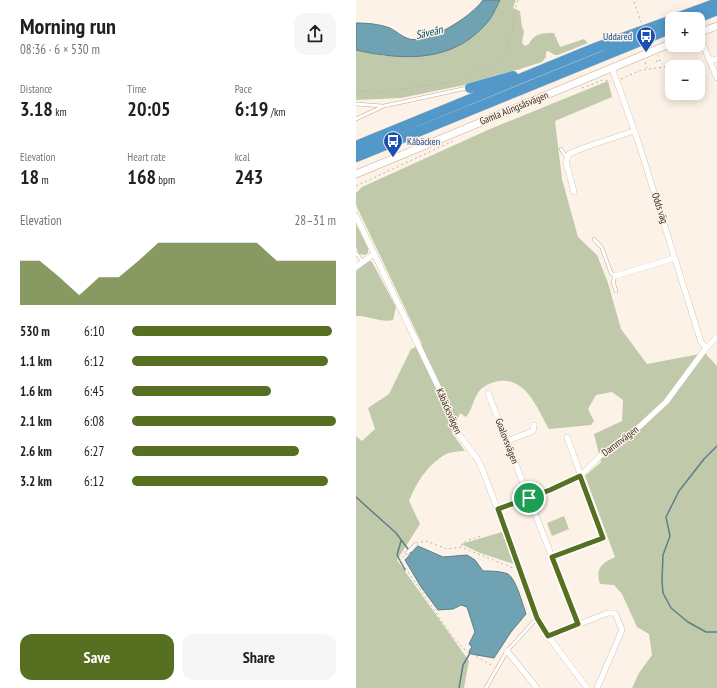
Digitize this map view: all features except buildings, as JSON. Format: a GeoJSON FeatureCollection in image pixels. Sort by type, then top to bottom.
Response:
{"type":"FeatureCollection","features":[{"type":"Feature","properties":{"kind":"highway"},"geometry":{"type":"LineString","coordinates":[[692,12],[717,3]]}},
{"type":"Feature","properties":{"kind":"highway"},"geometry":{"type":"LineString","coordinates":[[705,15],[717,10]]}},
{"type":"Feature","properties":{"kind":"highway"},"geometry":{"type":"LineString","coordinates":[[470,88],[528,71],[665,22]]}},
{"type":"Feature","properties":{"kind":"highway"},"geometry":{"type":"LineString","coordinates":[[356,157],[665,31]]}},
{"type":"Feature","properties":{"kind":"highway"},"geometry":{"type":"LineString","coordinates":[[356,146],[595,48]]}},
{"type":"Feature","properties":{"kind":"street"},"geometry":{"type":"LineString","coordinates":[[705,30],[717,26]]}},
{"type":"Feature","properties":{"kind":"street","name":"Gamla Alingsåsvägen"},"geometry":{"type":"LineString","coordinates":[[356,174],[665,46]]}},
{"type":"Feature","properties":{"kind":"street"},"geometry":{"type":"LineString","coordinates":[[705,50],[717,78]]}},
{"type":"Feature","properties":{"kind":"street"},"geometry":{"type":"LineString","coordinates":[[710,62],[717,59]]}},
{"type":"Feature","properties":{"kind":"street","name":"Odds väg"},"geometry":{"type":"LineString","coordinates":[[612,68],[634,131],[701,342],[706,348]]}},
{"type":"Feature","properties":{"kind":"street"},"geometry":{"type":"LineString","coordinates":[[574,192],[567,158],[573,152],[582,148],[634,131]]}},
{"type":"Feature","properties":{"kind":"street","name":"Kåbäcksvägen"},"geometry":{"type":"LineString","coordinates":[[356,216],[446,403],[455,429],[478,460],[498,509],[537,618],[548,636],[587,688]]}},
{"type":"Feature","properties":{"kind":"street"},"geometry":{"type":"LineString","coordinates":[[356,267],[374,254]]}},
{"type":"Feature","properties":{"kind":"street"},"geometry":{"type":"LineString","coordinates":[[616,276],[675,258]]}},
{"type":"Feature","properties":{"kind":"street","name":"Dammvägen"},"geometry":{"type":"LineString","coordinates":[[498,509],[529,498],[580,476],[600,456],[640,427],[666,402],[706,348],[717,337]]}},
{"type":"Feature","properties":{"kind":"street","name":"Goalovsvägen"},"geometry":{"type":"LineString","coordinates":[[488,393],[578,624]]}},
{"type":"Feature","properties":{"kind":"street"},"geometry":{"type":"LineString","coordinates":[[507,441],[533,431],[534,425]]}},
{"type":"Feature","properties":{"kind":"street"},"geometry":{"type":"LineString","coordinates":[[552,557],[603,538],[567,437]]}},
{"type":"Feature","properties":{"kind":"street"},"geometry":{"type":"LineString","coordinates":[[548,636],[612,612],[617,615],[622,630],[597,688]]}},
{"type":"Feature","properties":{"kind":"street"},"geometry":{"type":"LineString","coordinates":[[507,651],[538,688]]}},
{"type":"Feature","properties":{"kind":"lane"},"geometry":{"type":"LineString","coordinates":[[356,119],[384,106],[470,88]]}},
{"type":"Feature","properties":{"kind":"lane"},"geometry":{"type":"LineString","coordinates":[[356,104],[384,106]]}},
{"type":"Feature","properties":{"kind":"lane"},"geometry":{"type":"LineString","coordinates":[[561,149],[567,158]]}},
{"type":"Feature","properties":{"kind":"lane"},"geometry":{"type":"LineString","coordinates":[[594,239],[602,248],[611,272],[616,276],[613,282],[616,291]]}},
{"type":"Feature","properties":{"kind":"lane"},"geometry":{"type":"LineString","coordinates":[[356,253],[363,262]]}},
{"type":"Feature","properties":{"kind":"lane"},"geometry":{"type":"LineString","coordinates":[[407,553],[416,544]]}},
{"type":"Feature","properties":{"kind":"lane"},"geometry":{"type":"LineString","coordinates":[[486,688],[507,651],[537,618]]}},
{"type":"Feature","properties":{"kind":"path"},"geometry":{"type":"LineString","coordinates":[[356,91],[382,92],[458,81],[491,66],[502,57],[505,51],[511,36],[518,0]]}},
{"type":"Feature","properties":{"kind":"path"},"geometry":{"type":"LineString","coordinates":[[634,2],[641,23]]}},
{"type":"Feature","properties":{"kind":"path"},"geometry":{"type":"LineString","coordinates":[[653,58],[658,55],[660,60],[658,62],[656,60]]}},
{"type":"Feature","properties":{"kind":"path"},"geometry":{"type":"LineString","coordinates":[[647,69],[645,61],[649,60]]}},
{"type":"Feature","properties":{"kind":"path"},"geometry":{"type":"LineString","coordinates":[[582,88],[603,80],[617,80],[635,71],[710,62]]}},
{"type":"Feature","properties":{"kind":"path"},"geometry":{"type":"LineString","coordinates":[[356,186],[459,138]]}},
{"type":"Feature","properties":{"kind":"path"},"geometry":{"type":"LineString","coordinates":[[461,547],[466,541],[481,536]]}},
{"type":"Feature","properties":{"kind":"path"},"geometry":{"type":"LineString","coordinates":[[416,544],[426,541],[446,549],[461,547],[520,570]]}},
{"type":"Feature","properties":{"kind":"path"},"geometry":{"type":"LineString","coordinates":[[407,553],[400,560],[452,636],[467,652],[497,668]]}},
{"type":"Feature","properties":{"kind":"green space"},"geometry":{"type":"Polygon","coordinates":[[[500,0],[516,0],[513,8],[520,11],[524,31],[522,43],[525,46],[539,34],[546,33],[554,33],[560,47],[584,39],[588,43],[558,55],[548,51],[546,52],[546,57],[542,62],[479,82],[401,98],[356,100],[356,50],[385,56],[464,43],[491,18],[500,0]]]}},
{"type":"Feature","properties":{"kind":"green space"},"geometry":{"type":"Polygon","coordinates":[[[608,81],[612,97],[555,121],[562,179],[578,237],[597,255],[608,283],[621,329],[647,364],[705,353],[717,366],[717,688],[632,688],[639,673],[652,655],[649,634],[637,627],[622,594],[614,585],[600,584],[598,574],[599,570],[603,564],[615,557],[585,476],[601,462],[594,434],[622,421],[623,400],[612,392],[596,395],[588,409],[594,421],[591,425],[549,429],[530,396],[524,389],[517,384],[508,381],[499,381],[489,384],[480,390],[466,417],[460,413],[452,433],[465,451],[448,453],[440,458],[423,474],[415,487],[409,501],[420,524],[397,560],[469,661],[464,688],[356,688],[356,436],[362,441],[375,429],[368,408],[389,394],[411,349],[422,344],[356,205],[356,193],[362,187],[490,129],[608,81]]]}},
{"type":"Feature","properties":{"kind":"green space"},"geometry":{"type":"Polygon","coordinates":[[[356,224],[368,248],[368,253],[365,255],[359,254],[356,247],[356,224]]]}},
{"type":"Feature","properties":{"kind":"green space"},"geometry":{"type":"Polygon","coordinates":[[[369,261],[372,262],[396,307],[393,320],[388,321],[356,316],[356,271],[369,261]]]}},
{"type":"Feature","properties":{"kind":"green space"},"geometry":{"type":"Polygon","coordinates":[[[564,516],[569,529],[552,536],[547,523],[564,516]]]}},
{"type":"Feature","properties":{"kind":"green space"},"geometry":{"type":"Polygon","coordinates":[[[502,532],[514,564],[480,553],[461,544],[502,532]]]}},
{"type":"Feature","properties":{"kind":"water"},"geometry":{"type":"Polygon","coordinates":[[[483,0],[500,0],[490,19],[476,33],[462,44],[446,51],[411,57],[374,54],[356,50],[356,23],[373,24],[390,28],[406,38],[417,39],[438,33],[460,21],[470,14],[483,0]]]}},
{"type":"Feature","properties":{"kind":"water"},"geometry":{"type":"Polygon","coordinates":[[[418,546],[443,557],[467,555],[475,560],[483,571],[502,572],[508,574],[514,581],[526,614],[511,632],[494,658],[471,654],[469,651],[472,647],[469,644],[475,632],[467,607],[461,605],[453,609],[438,610],[421,587],[405,560],[418,546]]]}},
{"type":"Feature","properties":{"kind":"waterway"},"geometry":{"type":"LineString","coordinates":[[717,446],[704,459],[679,491],[666,517],[670,536],[663,555],[662,581],[663,593],[671,608],[688,622],[706,632],[717,632]]}},
{"type":"Feature","properties":{"kind":"waterway"},"geometry":{"type":"LineString","coordinates":[[356,497],[396,533],[411,553]]}},
{"type":"Feature","properties":{"kind":"waterway"},"geometry":{"type":"LineString","coordinates":[[401,541],[397,555],[405,570]]}},
{"type":"Feature","properties":{"kind":"waterway"},"geometry":{"type":"LineString","coordinates":[[459,688],[463,665],[470,653]]}},
{"type":"Feature","properties":{"kind":"place","name":"Uddared"},"geometry":{"type":"Point","coordinates":[646,53]}},
{"type":"Feature","properties":{"kind":"place","name":"Kåbäcken"},"geometry":{"type":"Point","coordinates":[393,158]}},
{"type":"Feature","properties":{"kind":"route"},"geometry":{"type":"LineString","coordinates":[[580,476],[603,538],[552,557],[578,624],[548,636],[537,618],[498,509],[529,498],[580,476]]}},
{"type":"Feature","properties":{"kind":"water label","name":"Säveån"},"geometry":{"type":"Point","coordinates":[429,32]}}]}
